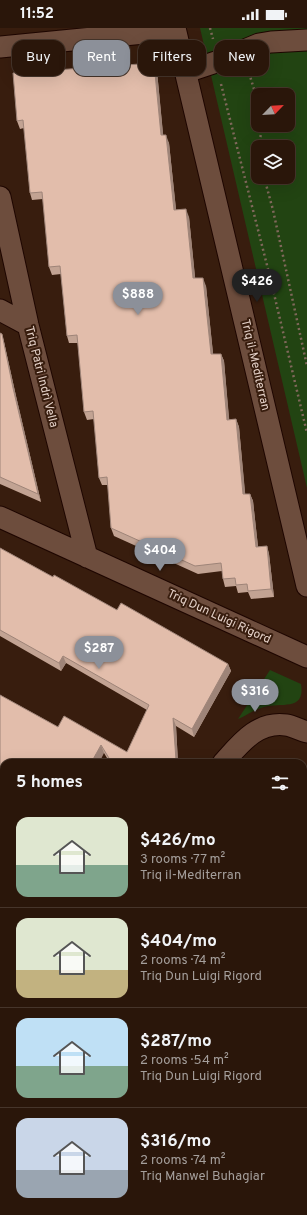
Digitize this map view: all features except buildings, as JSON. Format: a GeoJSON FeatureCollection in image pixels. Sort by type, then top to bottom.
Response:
{"type":"FeatureCollection","features":[{"type":"Feature","properties":{"kind":"street"},"geometry":{"type":"LineString","coordinates":[[0,47],[175,29]]}},
{"type":"Feature","properties":{"kind":"street","name":"Triq il-Mediterran"},"geometry":{"type":"LineString","coordinates":[[175,29],[178,40]]}},
{"type":"Feature","properties":{"kind":"street"},"geometry":{"type":"LineString","coordinates":[[269,42],[307,40]]}},
{"type":"Feature","properties":{"kind":"street","name":"Triq il-Mediterran"},"geometry":{"type":"LineString","coordinates":[[187,76],[307,586]]}},
{"type":"Feature","properties":{"kind":"street","name":"Triq Patri Indrì Vella"},"geometry":{"type":"LineString","coordinates":[[0,197],[28,325],[86,557]]}},
{"type":"Feature","properties":{"kind":"street"},"geometry":{"type":"LineString","coordinates":[[0,310],[28,325]]}},
{"type":"Feature","properties":{"kind":"street","name":"Triq Dun Luigi Rigord"},"geometry":{"type":"LineString","coordinates":[[0,517],[307,657]]}},
{"type":"Feature","properties":{"kind":"street"},"geometry":{"type":"LineString","coordinates":[[227,759],[246,738],[258,729],[271,725],[287,725],[307,732]]}},
{"type":"Feature","properties":{"kind":"path"},"geometry":{"type":"LineString","coordinates":[[220,76],[307,433]]}},
{"type":"Feature","properties":{"kind":"path"},"geometry":{"type":"LineString","coordinates":[[250,76],[254,88]]}},
{"type":"Feature","properties":{"kind":"path"},"geometry":{"type":"LineString","coordinates":[[266,184],[307,366]]}},
{"type":"Feature","properties":{"kind":"green space"},"geometry":{"type":"Polygon","coordinates":[[[200,28],[307,28],[307,488],[206,54],[206,40],[203,40],[200,28]]]}},
{"type":"Feature","properties":{"kind":"green space"},"geometry":{"type":"Polygon","coordinates":[[[270,670],[301,684],[299,699],[289,704],[268,706],[258,709],[238,719],[270,670]]]}}]}
